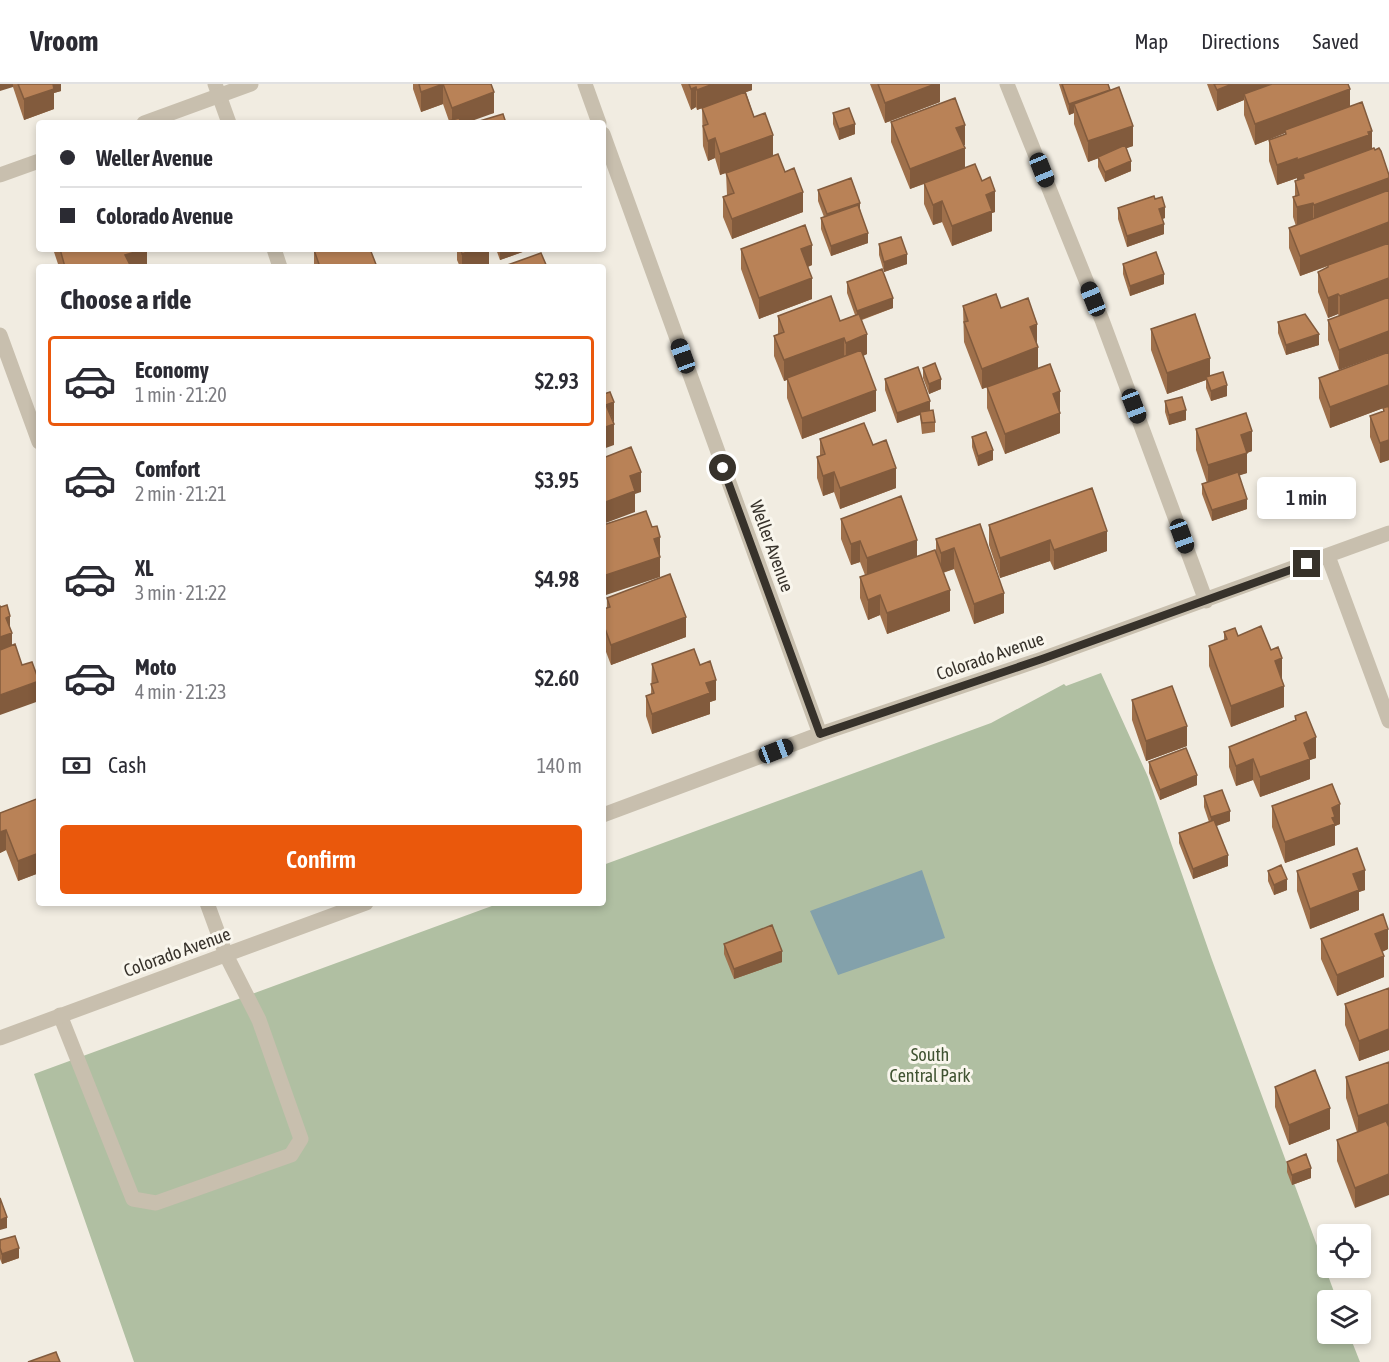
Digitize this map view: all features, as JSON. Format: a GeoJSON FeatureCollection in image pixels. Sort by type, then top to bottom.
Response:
{"type":"FeatureCollection","features":[{"type":"Feature","properties":{"kind":"street"},"geometry":{"type":"LineString","coordinates":[[151,120],[217,90],[251,84]]}},
{"type":"Feature","properties":{"kind":"street"},"geometry":{"type":"LineString","coordinates":[[585,84],[598,120]]}},
{"type":"Feature","properties":{"kind":"street"},"geometry":{"type":"LineString","coordinates":[[1007,84],[1102,320],[1206,601]]}},
{"type":"Feature","properties":{"kind":"street"},"geometry":{"type":"LineString","coordinates":[[217,90],[228,120]]}},
{"type":"Feature","properties":{"kind":"street","name":"Weller Avenue"},"geometry":{"type":"LineString","coordinates":[[606,142],[820,734]]}},
{"type":"Feature","properties":{"kind":"street"},"geometry":{"type":"LineString","coordinates":[[0,175],[36,162]]}},
{"type":"Feature","properties":{"kind":"street"},"geometry":{"type":"LineString","coordinates":[[0,335],[36,434]]}},
{"type":"Feature","properties":{"kind":"street","name":"Colorado Avenue"},"geometry":{"type":"LineString","coordinates":[[606,814],[820,734],[1206,601],[1389,533]]}},
{"type":"Feature","properties":{"kind":"street"},"geometry":{"type":"LineString","coordinates":[[1328,556],[1389,721]]}},
{"type":"Feature","properties":{"kind":"street"},"geometry":{"type":"LineString","coordinates":[[60,1016],[133,1199],[156,1203],[291,1155],[301,1139],[259,1020],[226,955],[208,906]]}},
{"type":"Feature","properties":{"kind":"street","name":"Colorado Avenue"},"geometry":{"type":"LineString","coordinates":[[0,1038],[358,906]]}},
{"type":"Feature","properties":{"kind":"green space","name":"South Central Park"},"geometry":{"type":"Polygon","coordinates":[[[1101,673],[1148,777],[1212,960],[1317,1246],[1317,1278],[1329,1278],[1333,1290],[1317,1290],[1317,1344],[1353,1344],[1360,1362],[134,1362],[34,1074],[492,906],[606,906],[606,864],[991,723],[1064,684],[1066,686],[1101,673]]]}},
{"type":"Feature","properties":{"kind":"water"},"geometry":{"type":"Polygon","coordinates":[[[922,870],[945,938],[838,975],[810,911],[922,870]]]}},
{"type":"Feature","properties":{"kind":"building"},"geometry":{"type":"Polygon","coordinates":[[[18,84],[53,84],[54,89],[24,99],[18,84]]]}},
{"type":"Feature","properties":{"kind":"building"},"geometry":{"type":"Polygon","coordinates":[[[419,84],[443,84],[421,92],[419,84]]]}},
{"type":"Feature","properties":{"kind":"building"},"geometry":{"type":"Polygon","coordinates":[[[443,84],[491,84],[494,92],[452,108],[443,84]]]}},
{"type":"Feature","properties":{"kind":"building"},"geometry":{"type":"Polygon","coordinates":[[[689,84],[713,84],[697,90],[696,87],[691,89],[689,84]]]}},
{"type":"Feature","properties":{"kind":"building"},"geometry":{"type":"Polygon","coordinates":[[[878,84],[935,84],[885,103],[878,84]]]}},
{"type":"Feature","properties":{"kind":"building"},"geometry":{"type":"Polygon","coordinates":[[[1062,84],[1108,84],[1110,90],[1069,104],[1062,84]]]}},
{"type":"Feature","properties":{"kind":"building"},"geometry":{"type":"Polygon","coordinates":[[[1214,84],[1232,84],[1217,90],[1214,84]]]}},
{"type":"Feature","properties":{"kind":"building"},"geometry":{"type":"Polygon","coordinates":[[[1272,84],[1348,84],[1350,89],[1255,124],[1244,94],[1272,84]]]}},
{"type":"Feature","properties":{"kind":"building"},"geometry":{"type":"Polygon","coordinates":[[[1119,87],[1133,126],[1088,141],[1074,104],[1119,87]]]}},
{"type":"Feature","properties":{"kind":"building"},"geometry":{"type":"Polygon","coordinates":[[[745,92],[754,117],[765,113],[773,135],[720,154],[715,138],[708,141],[703,126],[708,124],[702,108],[745,92]]]}},
{"type":"Feature","properties":{"kind":"building"},"geometry":{"type":"Polygon","coordinates":[[[955,98],[965,125],[956,128],[965,148],[910,169],[891,122],[955,98]]]}},
{"type":"Feature","properties":{"kind":"building"},"geometry":{"type":"Polygon","coordinates":[[[1362,102],[1372,131],[1368,132],[1369,135],[1277,165],[1269,140],[1286,134],[1285,130],[1362,102]]]}},
{"type":"Feature","properties":{"kind":"building"},"geometry":{"type":"Polygon","coordinates":[[[849,108],[855,124],[839,129],[833,113],[849,108]]]}},
{"type":"Feature","properties":{"kind":"building"},"geometry":{"type":"Polygon","coordinates":[[[503,114],[505,120],[483,120],[503,114]]]}},
{"type":"Feature","properties":{"kind":"building"},"geometry":{"type":"Polygon","coordinates":[[[1125,145],[1131,161],[1105,172],[1098,157],[1125,145]]]}},
{"type":"Feature","properties":{"kind":"building"},"geometry":{"type":"Polygon","coordinates":[[[1374,148],[1375,150],[1379,148],[1381,151],[1389,178],[1314,205],[1313,203],[1297,207],[1293,197],[1299,195],[1295,181],[1304,178],[1303,174],[1374,148]]]}},
{"type":"Feature","properties":{"kind":"building"},"geometry":{"type":"Polygon","coordinates":[[[778,154],[785,172],[794,168],[803,192],[732,219],[723,197],[734,193],[726,173],[778,154]]]}},
{"type":"Feature","properties":{"kind":"building"},"geometry":{"type":"Polygon","coordinates":[[[975,164],[982,181],[990,177],[995,191],[986,195],[992,211],[952,226],[942,201],[933,205],[924,183],[975,164]]]}},
{"type":"Feature","properties":{"kind":"building"},"geometry":{"type":"Polygon","coordinates":[[[851,178],[860,203],[827,214],[818,190],[851,178]]]}},
{"type":"Feature","properties":{"kind":"building"},"geometry":{"type":"Polygon","coordinates":[[[1389,190],[1389,222],[1300,256],[1289,228],[1389,190]]]}},
{"type":"Feature","properties":{"kind":"building"},"geometry":{"type":"Polygon","coordinates":[[[1154,196],[1155,199],[1162,197],[1165,207],[1159,209],[1164,224],[1127,236],[1118,208],[1154,196]]]}},
{"type":"Feature","properties":{"kind":"building"},"geometry":{"type":"Polygon","coordinates":[[[858,205],[868,233],[831,246],[821,218],[858,205]]]}},
{"type":"Feature","properties":{"kind":"building"},"geometry":{"type":"Polygon","coordinates":[[[805,225],[812,245],[801,249],[812,278],[759,298],[741,249],[805,225]]]}},
{"type":"Feature","properties":{"kind":"building"},"geometry":{"type":"Polygon","coordinates":[[[901,237],[907,254],[884,262],[879,244],[901,237]]]}},
{"type":"Feature","properties":{"kind":"building"},"geometry":{"type":"Polygon","coordinates":[[[1389,243],[1389,278],[1340,296],[1338,294],[1328,298],[1318,272],[1328,265],[1389,243]]]}},
{"type":"Feature","properties":{"kind":"building"},"geometry":{"type":"Polygon","coordinates":[[[61,252],[135,252],[125,255],[130,264],[64,264],[61,252]]]}},
{"type":"Feature","properties":{"kind":"building"},"geometry":{"type":"Polygon","coordinates":[[[315,252],[371,252],[376,264],[319,264],[315,252]]]}},
{"type":"Feature","properties":{"kind":"building"},"geometry":{"type":"Polygon","coordinates":[[[1156,252],[1164,274],[1130,286],[1123,264],[1156,252]]]}},
{"type":"Feature","properties":{"kind":"building"},"geometry":{"type":"Polygon","coordinates":[[[541,253],[546,264],[510,264],[541,253]]]}},
{"type":"Feature","properties":{"kind":"building"},"geometry":{"type":"Polygon","coordinates":[[[882,269],[893,298],[857,311],[847,282],[882,269]]]}},
{"type":"Feature","properties":{"kind":"building"},"geometry":{"type":"Polygon","coordinates":[[[996,294],[1001,308],[1028,298],[1037,324],[1030,327],[1038,347],[982,369],[964,322],[968,321],[963,306],[996,294]]]}},
{"type":"Feature","properties":{"kind":"building"},"geometry":{"type":"Polygon","coordinates":[[[831,296],[840,321],[859,314],[867,334],[846,343],[844,338],[784,360],[774,336],[784,332],[778,316],[831,296]]]}},
{"type":"Feature","properties":{"kind":"building"},"geometry":{"type":"Polygon","coordinates":[[[1389,297],[1389,331],[1339,350],[1328,320],[1389,297]]]}},
{"type":"Feature","properties":{"kind":"building"},"geometry":{"type":"Polygon","coordinates":[[[1195,314],[1210,358],[1167,373],[1151,329],[1195,314]]]}},
{"type":"Feature","properties":{"kind":"building"},"geometry":{"type":"Polygon","coordinates":[[[1305,314],[1319,334],[1286,345],[1278,322],[1305,314]]]}},
{"type":"Feature","properties":{"kind":"building"},"geometry":{"type":"Polygon","coordinates":[[[861,350],[876,390],[802,418],[787,378],[861,350]]]}},
{"type":"Feature","properties":{"kind":"building"},"geometry":{"type":"Polygon","coordinates":[[[1389,352],[1389,385],[1330,407],[1319,378],[1389,352]]]}},
{"type":"Feature","properties":{"kind":"building"},"geometry":{"type":"Polygon","coordinates":[[[935,363],[941,379],[929,384],[923,368],[935,363]]]}},
{"type":"Feature","properties":{"kind":"building"},"geometry":{"type":"Polygon","coordinates":[[[1050,364],[1060,391],[1053,394],[1060,413],[1005,434],[987,387],[1050,364]]]}},
{"type":"Feature","properties":{"kind":"building"},"geometry":{"type":"Polygon","coordinates":[[[918,367],[930,401],[897,413],[885,379],[918,367]]]}},
{"type":"Feature","properties":{"kind":"building"},"geometry":{"type":"Polygon","coordinates":[[[1223,372],[1227,385],[1211,391],[1206,377],[1223,372]]]}},
{"type":"Feature","properties":{"kind":"building"},"geometry":{"type":"Polygon","coordinates":[[[610,392],[614,402],[606,405],[606,393],[610,392]]]}},
{"type":"Feature","properties":{"kind":"building"},"geometry":{"type":"Polygon","coordinates":[[[1182,397],[1186,410],[1169,415],[1165,401],[1182,397]]]}},
{"type":"Feature","properties":{"kind":"building"},"geometry":{"type":"Polygon","coordinates":[[[606,405],[614,424],[606,427],[606,405]]]}},
{"type":"Feature","properties":{"kind":"building"},"geometry":{"type":"Polygon","coordinates":[[[1389,406],[1389,440],[1380,443],[1370,416],[1384,411],[1383,408],[1389,406]]]}},
{"type":"Feature","properties":{"kind":"building"},"geometry":{"type":"Polygon","coordinates":[[[933,410],[935,422],[922,423],[920,412],[933,410]]]}},
{"type":"Feature","properties":{"kind":"building"},"geometry":{"type":"Polygon","coordinates":[[[1246,413],[1252,431],[1241,435],[1247,453],[1208,465],[1196,429],[1246,413]]]}},
{"type":"Feature","properties":{"kind":"building"},"geometry":{"type":"Polygon","coordinates":[[[864,423],[873,445],[886,440],[896,468],[840,488],[834,472],[823,476],[817,457],[825,454],[820,439],[864,423]]]}},
{"type":"Feature","properties":{"kind":"building"},"geometry":{"type":"Polygon","coordinates":[[[986,432],[993,450],[978,456],[972,437],[986,432]]]}},
{"type":"Feature","properties":{"kind":"building"},"geometry":{"type":"Polygon","coordinates":[[[631,447],[641,472],[630,476],[635,491],[606,502],[606,457],[631,447]]]}},
{"type":"Feature","properties":{"kind":"building"},"geometry":{"type":"Polygon","coordinates":[[[1238,472],[1247,499],[1212,510],[1202,484],[1238,472]]]}},
{"type":"Feature","properties":{"kind":"building"},"geometry":{"type":"Polygon","coordinates":[[[1092,488],[1107,531],[1054,550],[1050,540],[1000,558],[989,525],[1092,488]]]}},
{"type":"Feature","properties":{"kind":"building"},"geometry":{"type":"Polygon","coordinates":[[[901,496],[917,540],[867,558],[860,541],[851,544],[841,519],[901,496]]]}},
{"type":"Feature","properties":{"kind":"building"},"geometry":{"type":"Polygon","coordinates":[[[646,511],[652,527],[657,526],[660,537],[654,539],[660,557],[606,575],[606,524],[646,511]]]}},
{"type":"Feature","properties":{"kind":"building"},"geometry":{"type":"Polygon","coordinates":[[[980,524],[1004,593],[974,604],[954,548],[941,553],[936,539],[980,524]]]}},
{"type":"Feature","properties":{"kind":"building"},"geometry":{"type":"Polygon","coordinates":[[[935,550],[950,590],[887,613],[880,595],[868,600],[860,577],[935,550]]]}},
{"type":"Feature","properties":{"kind":"building"},"geometry":{"type":"Polygon","coordinates":[[[670,574],[686,617],[611,645],[606,631],[606,608],[610,607],[607,598],[670,574]]]}},
{"type":"Feature","properties":{"kind":"building"},"geometry":{"type":"Polygon","coordinates":[[[7,605],[10,616],[6,618],[12,633],[0,637],[0,606],[7,605]]]}},
{"type":"Feature","properties":{"kind":"building"},"geometry":{"type":"Polygon","coordinates":[[[1261,626],[1271,650],[1278,647],[1282,658],[1275,661],[1284,686],[1231,706],[1209,646],[1227,639],[1224,632],[1235,628],[1238,636],[1261,626]]]}},
{"type":"Feature","properties":{"kind":"building"},"geometry":{"type":"Polygon","coordinates":[[[15,644],[22,665],[32,662],[36,673],[36,682],[0,695],[0,650],[15,644]]]}},
{"type":"Feature","properties":{"kind":"building"},"geometry":{"type":"Polygon","coordinates":[[[694,649],[700,665],[710,661],[716,680],[706,683],[710,693],[652,714],[646,696],[654,693],[651,684],[658,682],[652,664],[694,649]]]}},
{"type":"Feature","properties":{"kind":"building"},"geometry":{"type":"Polygon","coordinates":[[[1172,686],[1187,726],[1146,741],[1132,700],[1172,686]]]}},
{"type":"Feature","properties":{"kind":"building"},"geometry":{"type":"Polygon","coordinates":[[[1306,712],[1316,737],[1304,743],[1310,759],[1260,777],[1253,759],[1236,766],[1229,747],[1296,720],[1295,716],[1306,712]]]}},
{"type":"Feature","properties":{"kind":"building"},"geometry":{"type":"Polygon","coordinates":[[[1186,748],[1197,775],[1160,790],[1149,762],[1186,748]]]}},
{"type":"Feature","properties":{"kind":"building"},"geometry":{"type":"Polygon","coordinates":[[[1332,784],[1340,804],[1332,808],[1335,817],[1332,818],[1335,824],[1285,842],[1272,806],[1332,784]]]}},
{"type":"Feature","properties":{"kind":"building"},"geometry":{"type":"Polygon","coordinates":[[[1222,790],[1230,811],[1211,817],[1204,796],[1222,790]]]}},
{"type":"Feature","properties":{"kind":"building"},"geometry":{"type":"Polygon","coordinates":[[[36,799],[36,854],[18,861],[6,830],[0,832],[0,813],[36,799]]]}},
{"type":"Feature","properties":{"kind":"building"},"geometry":{"type":"Polygon","coordinates":[[[1214,820],[1228,855],[1193,869],[1179,833],[1214,820]]]}},
{"type":"Feature","properties":{"kind":"building"},"geometry":{"type":"Polygon","coordinates":[[[1357,848],[1365,870],[1353,874],[1359,890],[1310,909],[1297,871],[1357,848]]]}},
{"type":"Feature","properties":{"kind":"building"},"geometry":{"type":"Polygon","coordinates":[[[1281,865],[1287,879],[1274,885],[1268,871],[1281,865]]]}},
{"type":"Feature","properties":{"kind":"building"},"geometry":{"type":"Polygon","coordinates":[[[1383,914],[1388,929],[1375,934],[1384,956],[1337,975],[1321,939],[1383,914]]]}},
{"type":"Feature","properties":{"kind":"building"},"geometry":{"type":"Polygon","coordinates":[[[772,925],[782,951],[734,969],[724,944],[772,925]]]}},
{"type":"Feature","properties":{"kind":"building"},"geometry":{"type":"Polygon","coordinates":[[[1389,988],[1389,1029],[1359,1041],[1345,1004],[1389,988]]]}},
{"type":"Feature","properties":{"kind":"building"},"geometry":{"type":"Polygon","coordinates":[[[1389,1062],[1389,1104],[1358,1116],[1346,1077],[1389,1062]]]}},
{"type":"Feature","properties":{"kind":"building"},"geometry":{"type":"Polygon","coordinates":[[[1315,1070],[1330,1108],[1289,1125],[1275,1087],[1315,1070]]]}},
{"type":"Feature","properties":{"kind":"building"},"geometry":{"type":"Polygon","coordinates":[[[1386,1121],[1389,1127],[1389,1174],[1355,1188],[1337,1140],[1386,1121]]]}},
{"type":"Feature","properties":{"kind":"building"},"geometry":{"type":"Polygon","coordinates":[[[1306,1154],[1311,1168],[1292,1175],[1287,1162],[1306,1154]]]}},
{"type":"Feature","properties":{"kind":"building"},"geometry":{"type":"Polygon","coordinates":[[[0,1198],[7,1217],[0,1220],[0,1198]]]}},
{"type":"Feature","properties":{"kind":"building"},"geometry":{"type":"Polygon","coordinates":[[[15,1236],[19,1248],[2,1254],[0,1240],[15,1236]]]}},
{"type":"Feature","properties":{"kind":"building"},"geometry":{"type":"Polygon","coordinates":[[[56,1352],[60,1362],[28,1362],[56,1352]]]}},
{"type":"Feature","properties":{"kind":"route"},"geometry":{"type":"LineString","coordinates":[[723,468],[820,734],[1042,659],[1307,564]]}}]}
